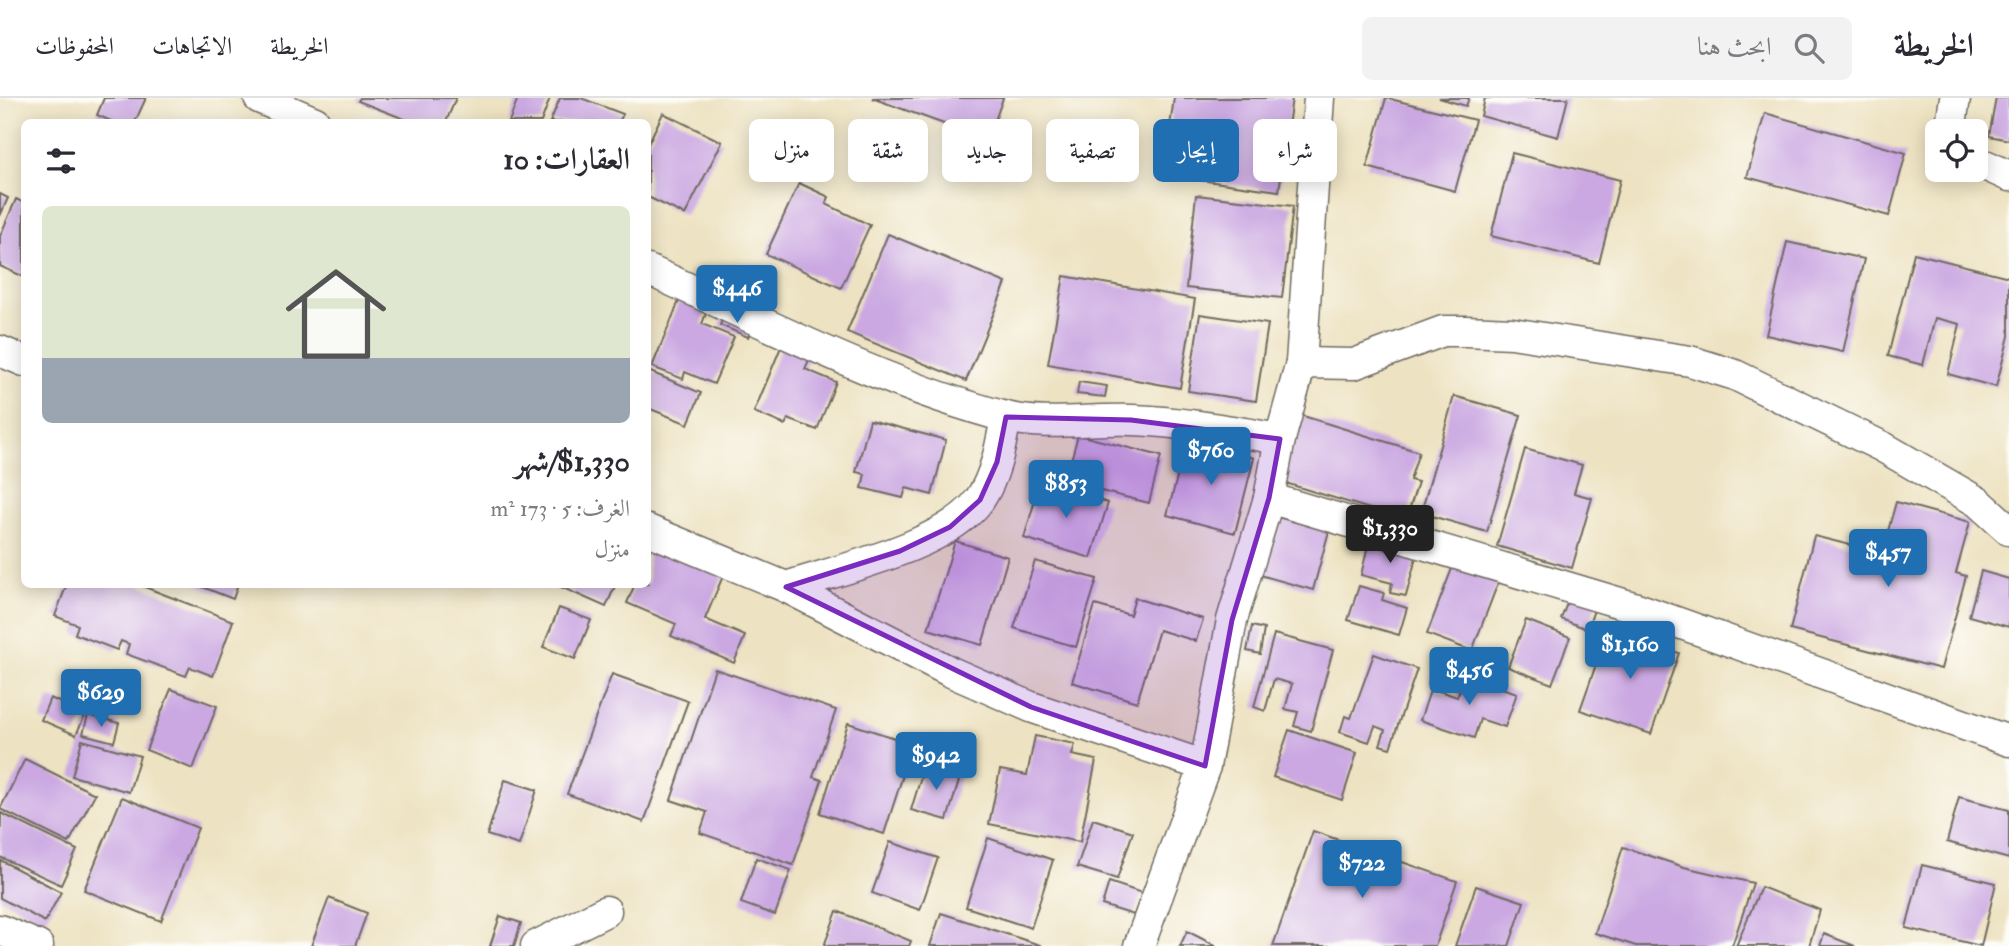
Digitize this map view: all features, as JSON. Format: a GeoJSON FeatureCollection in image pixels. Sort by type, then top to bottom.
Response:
{"type":"FeatureCollection","features":[{"type":"Feature","properties":{"kind":"street"},"geometry":{"type":"LineString","coordinates":[[259,98],[307,119]]}},
{"type":"Feature","properties":{"kind":"street"},"geometry":{"type":"LineString","coordinates":[[1139,946],[1205,766],[1232,620],[1269,498],[1280,439],[1301,363],[1319,98]]}},
{"type":"Feature","properties":{"kind":"street"},"geometry":{"type":"LineString","coordinates":[[1952,119],[1955,98]]}},
{"type":"Feature","properties":{"kind":"street"},"geometry":{"type":"LineString","coordinates":[[1988,166],[2009,176]]}},
{"type":"Feature","properties":{"kind":"street"},"geometry":{"type":"LineString","coordinates":[[651,271],[879,373],[1006,417],[1037,422],[1131,420],[1198,425],[1280,439]]}},
{"type":"Feature","properties":{"kind":"street"},"geometry":{"type":"LineString","coordinates":[[1301,363],[1354,364],[1443,331],[1512,333],[1690,360],[1735,375],[1883,447],[1978,502],[2009,530]]}},
{"type":"Feature","properties":{"kind":"street"},"geometry":{"type":"LineString","coordinates":[[0,351],[21,360]]}},
{"type":"Feature","properties":{"kind":"street"},"geometry":{"type":"LineString","coordinates":[[786,587],[900,551],[950,527],[979,500],[997,462],[1006,417]]}},
{"type":"Feature","properties":{"kind":"street"},"geometry":{"type":"LineString","coordinates":[[1269,498],[1637,608],[2009,741]]}},
{"type":"Feature","properties":{"kind":"street"},"geometry":{"type":"LineString","coordinates":[[651,531],[786,587],[951,672],[1031,707],[1205,766]]}},
{"type":"Feature","properties":{"kind":"street"},"geometry":{"type":"LineString","coordinates":[[536,946],[606,911]]}},
{"type":"Feature","properties":{"kind":"street"},"geometry":{"type":"LineString","coordinates":[[0,930],[38,946]]}},
{"type":"Feature","properties":{"kind":"highlighted area"},"geometry":{"type":"Polygon","coordinates":[[[1006,417],[1131,420],[1280,439],[1269,498],[1232,620],[1205,766],[1031,707],[786,587],[900,551],[950,527],[980,500],[997,462],[1006,417]]]}},
{"type":"Feature","properties":{"kind":"building"},"geometry":{"type":"Polygon","coordinates":[[[104,98],[146,98],[136,119],[106,119],[97,115],[104,98]]]}},
{"type":"Feature","properties":{"kind":"building"},"geometry":{"type":"Polygon","coordinates":[[[360,98],[456,98],[447,119],[404,119],[358,101],[360,98]]]}},
{"type":"Feature","properties":{"kind":"building"},"geometry":{"type":"Polygon","coordinates":[[[518,98],[550,98],[542,119],[510,119],[518,98]]]}},
{"type":"Feature","properties":{"kind":"building"},"geometry":{"type":"Polygon","coordinates":[[[560,98],[581,98],[623,114],[620,119],[551,119],[560,98]]]}},
{"type":"Feature","properties":{"kind":"building"},"geometry":{"type":"Polygon","coordinates":[[[872,98],[1003,98],[996,119],[942,119],[942,123],[872,98]]]}},
{"type":"Feature","properties":{"kind":"building"},"geometry":{"type":"Polygon","coordinates":[[[1174,98],[1292,98],[1289,119],[1253,119],[1253,182],[1280,182],[1279,191],[1214,182],[1239,182],[1239,119],[1171,119],[1174,98]]]}},
{"type":"Feature","properties":{"kind":"building"},"geometry":{"type":"Polygon","coordinates":[[[1386,98],[1475,120],[1455,191],[1367,167],[1386,98]]]}},
{"type":"Feature","properties":{"kind":"building"},"geometry":{"type":"Polygon","coordinates":[[[1439,98],[1469,98],[1466,106],[1439,98]]]}},
{"type":"Feature","properties":{"kind":"building"},"geometry":{"type":"Polygon","coordinates":[[[1485,98],[1568,98],[1558,137],[1481,116],[1485,98]]]}},
{"type":"Feature","properties":{"kind":"building"},"geometry":{"type":"Polygon","coordinates":[[[1996,98],[2009,98],[2009,140],[1989,136],[1996,98]]]}},
{"type":"Feature","properties":{"kind":"building"},"geometry":{"type":"Polygon","coordinates":[[[663,113],[722,142],[685,215],[651,198],[651,138],[663,113]]]}},
{"type":"Feature","properties":{"kind":"building"},"geometry":{"type":"Polygon","coordinates":[[[1765,113],[1906,153],[1889,216],[1747,177],[1765,113]]]}},
{"type":"Feature","properties":{"kind":"building"},"geometry":{"type":"Polygon","coordinates":[[[1512,153],[1620,180],[1599,263],[1491,236],[1512,153]]]}},
{"type":"Feature","properties":{"kind":"building"},"geometry":{"type":"Polygon","coordinates":[[[799,183],[829,197],[826,204],[870,225],[841,288],[766,254],[799,183]]]}},
{"type":"Feature","properties":{"kind":"building"},"geometry":{"type":"Polygon","coordinates":[[[0,194],[8,198],[0,216],[0,194]]]}},
{"type":"Feature","properties":{"kind":"building"},"geometry":{"type":"Polygon","coordinates":[[[1196,195],[1293,206],[1282,298],[1186,288],[1196,195]]]}},
{"type":"Feature","properties":{"kind":"building"},"geometry":{"type":"Polygon","coordinates":[[[16,199],[21,202],[21,276],[0,266],[0,236],[16,199]]]}},
{"type":"Feature","properties":{"kind":"building"},"geometry":{"type":"Polygon","coordinates":[[[888,234],[1006,283],[966,381],[847,332],[888,234]]]}},
{"type":"Feature","properties":{"kind":"building"},"geometry":{"type":"Polygon","coordinates":[[[1787,242],[1864,259],[1843,352],[1766,335],[1787,242]]]}},
{"type":"Feature","properties":{"kind":"building"},"geometry":{"type":"Polygon","coordinates":[[[1914,253],[2009,277],[2009,336],[1996,387],[1948,374],[1960,324],[1935,318],[1923,365],[1888,356],[1914,253]]]}},
{"type":"Feature","properties":{"kind":"building"},"geometry":{"type":"Polygon","coordinates":[[[1064,276],[1195,299],[1180,388],[1048,364],[1064,276]]]}},
{"type":"Feature","properties":{"kind":"building"},"geometry":{"type":"Polygon","coordinates":[[[681,296],[708,308],[702,324],[734,337],[714,384],[685,372],[683,379],[652,367],[681,296]]]}},
{"type":"Feature","properties":{"kind":"building"},"geometry":{"type":"Polygon","coordinates":[[[725,313],[754,326],[748,337],[720,325],[725,313]]]}},
{"type":"Feature","properties":{"kind":"building"},"geometry":{"type":"Polygon","coordinates":[[[1200,314],[1268,324],[1256,401],[1188,391],[1200,314]]]}},
{"type":"Feature","properties":{"kind":"building"},"geometry":{"type":"Polygon","coordinates":[[[783,342],[812,353],[805,369],[836,382],[817,430],[788,419],[785,425],[754,412],[783,342]]]}},
{"type":"Feature","properties":{"kind":"building"},"geometry":{"type":"Polygon","coordinates":[[[651,372],[701,393],[688,424],[651,409],[651,372]]]}},
{"type":"Feature","properties":{"kind":"building"},"geometry":{"type":"Polygon","coordinates":[[[1079,382],[1107,386],[1105,397],[1077,394],[1079,382]]]}},
{"type":"Feature","properties":{"kind":"building"},"geometry":{"type":"Polygon","coordinates":[[[1454,396],[1521,415],[1487,532],[1421,513],[1454,396]]]}},
{"type":"Feature","properties":{"kind":"building"},"geometry":{"type":"Polygon","coordinates":[[[1300,415],[1419,452],[1410,480],[1418,482],[1406,520],[1279,481],[1300,415]]]}},
{"type":"Feature","properties":{"kind":"building"},"geometry":{"type":"Polygon","coordinates":[[[870,420],[946,440],[932,495],[906,488],[903,498],[862,488],[865,474],[856,472],[870,420]]]}},
{"type":"Feature","properties":{"kind":"building"},"geometry":{"type":"Polygon","coordinates":[[[1078,435],[1161,456],[1149,503],[1065,482],[1078,435]]]}},
{"type":"Feature","properties":{"kind":"building"},"geometry":{"type":"Polygon","coordinates":[[[1187,440],[1254,458],[1235,533],[1167,515],[1187,440]]]}},
{"type":"Feature","properties":{"kind":"building"},"geometry":{"type":"Polygon","coordinates":[[[1525,449],[1582,465],[1574,493],[1592,498],[1572,568],[1497,546],[1525,449]]]}},
{"type":"Feature","properties":{"kind":"building"},"geometry":{"type":"Polygon","coordinates":[[[1040,483],[1108,503],[1091,558],[1024,538],[1040,483]]]}},
{"type":"Feature","properties":{"kind":"building"},"geometry":{"type":"Polygon","coordinates":[[[1896,502],[1970,522],[1956,573],[1966,576],[1941,669],[1790,630],[1814,536],[1882,553],[1896,502]]]}},
{"type":"Feature","properties":{"kind":"building"},"geometry":{"type":"Polygon","coordinates":[[[1270,515],[1329,531],[1313,590],[1253,573],[1270,515]]]}},
{"type":"Feature","properties":{"kind":"building"},"geometry":{"type":"Polygon","coordinates":[[[1370,538],[1418,550],[1406,596],[1390,593],[1392,583],[1361,575],[1370,538]]]}},
{"type":"Feature","properties":{"kind":"building"},"geometry":{"type":"Polygon","coordinates":[[[955,541],[1008,557],[982,645],[928,629],[955,541]]]}},
{"type":"Feature","properties":{"kind":"building"},"geometry":{"type":"Polygon","coordinates":[[[652,545],[723,576],[705,619],[745,636],[734,663],[671,636],[676,624],[627,603],[633,588],[651,588],[652,545]]]}},
{"type":"Feature","properties":{"kind":"building"},"geometry":{"type":"Polygon","coordinates":[[[1456,558],[1501,575],[1472,651],[1427,634],[1456,558]]]}},
{"type":"Feature","properties":{"kind":"building"},"geometry":{"type":"Polygon","coordinates":[[[1035,561],[1097,579],[1076,647],[1014,628],[1035,561]]]}},
{"type":"Feature","properties":{"kind":"building"},"geometry":{"type":"Polygon","coordinates":[[[1981,571],[2009,579],[2009,627],[1969,616],[1981,571]]]}},
{"type":"Feature","properties":{"kind":"building"},"geometry":{"type":"Polygon","coordinates":[[[1359,586],[1384,593],[1382,600],[1407,608],[1399,635],[1348,620],[1359,586]]]}},
{"type":"Feature","properties":{"kind":"building"},"geometry":{"type":"Polygon","coordinates":[[[66,588],[147,588],[233,621],[213,676],[190,667],[186,676],[126,654],[129,644],[121,641],[117,650],[75,634],[78,625],[55,616],[66,588]]]}},
{"type":"Feature","properties":{"kind":"building"},"geometry":{"type":"Polygon","coordinates":[[[205,588],[237,588],[233,599],[205,588]]]}},
{"type":"Feature","properties":{"kind":"building"},"geometry":{"type":"Polygon","coordinates":[[[563,588],[614,588],[606,607],[563,588]]]}},
{"type":"Feature","properties":{"kind":"building"},"geometry":{"type":"Polygon","coordinates":[[[1571,593],[1597,602],[1587,629],[1561,619],[1571,593]]]}},
{"type":"Feature","properties":{"kind":"building"},"geometry":{"type":"Polygon","coordinates":[[[1135,598],[1203,619],[1196,641],[1159,630],[1137,702],[1072,682],[1095,605],[1130,615],[1135,598]]]}},
{"type":"Feature","properties":{"kind":"building"},"geometry":{"type":"Polygon","coordinates":[[[559,608],[591,620],[575,659],[543,647],[559,608]]]}},
{"type":"Feature","properties":{"kind":"building"},"geometry":{"type":"Polygon","coordinates":[[[1526,620],[1570,637],[1552,684],[1508,667],[1526,620]]]}},
{"type":"Feature","properties":{"kind":"building"},"geometry":{"type":"Polygon","coordinates":[[[1252,626],[1264,629],[1260,654],[1247,651],[1252,626]]]}},
{"type":"Feature","properties":{"kind":"building"},"geometry":{"type":"Polygon","coordinates":[[[1609,628],[1679,653],[1651,734],[1580,710],[1609,628]]]}},
{"type":"Feature","properties":{"kind":"building"},"geometry":{"type":"Polygon","coordinates":[[[1274,634],[1333,650],[1311,731],[1294,726],[1298,712],[1285,709],[1292,684],[1274,679],[1265,711],[1254,707],[1274,634]]]}},
{"type":"Feature","properties":{"kind":"building"},"geometry":{"type":"Polygon","coordinates":[[[1374,654],[1417,669],[1390,748],[1380,745],[1385,730],[1375,726],[1369,742],[1340,732],[1345,716],[1351,718],[1374,654]]]}},
{"type":"Feature","properties":{"kind":"building"},"geometry":{"type":"Polygon","coordinates":[[[1436,664],[1449,669],[1442,687],[1429,682],[1436,664]]]}},
{"type":"Feature","properties":{"kind":"building"},"geometry":{"type":"Polygon","coordinates":[[[715,669],[836,710],[813,777],[822,780],[793,865],[700,833],[707,812],[671,800],[715,669]]]}},
{"type":"Feature","properties":{"kind":"building"},"geometry":{"type":"Polygon","coordinates":[[[612,674],[688,701],[644,822],[567,794],[612,674]]]}},
{"type":"Feature","properties":{"kind":"building"},"geometry":{"type":"Polygon","coordinates":[[[1465,676],[1517,693],[1505,727],[1480,719],[1474,738],[1420,720],[1431,688],[1457,697],[1465,676]]]}},
{"type":"Feature","properties":{"kind":"building"},"geometry":{"type":"Polygon","coordinates":[[[171,689],[217,706],[193,769],[146,750],[171,689]]]}},
{"type":"Feature","properties":{"kind":"building"},"geometry":{"type":"Polygon","coordinates":[[[50,698],[86,713],[76,735],[41,720],[50,698]]]}},
{"type":"Feature","properties":{"kind":"building"},"geometry":{"type":"Polygon","coordinates":[[[88,715],[119,723],[114,742],[83,734],[88,715]]]}},
{"type":"Feature","properties":{"kind":"building"},"geometry":{"type":"Polygon","coordinates":[[[848,723],[913,744],[884,834],[820,813],[848,723]]]}},
{"type":"Feature","properties":{"kind":"building"},"geometry":{"type":"Polygon","coordinates":[[[1289,730],[1357,753],[1342,800],[1273,777],[1289,730]]]}},
{"type":"Feature","properties":{"kind":"building"},"geometry":{"type":"Polygon","coordinates":[[[1035,736],[1075,744],[1072,755],[1096,760],[1080,842],[989,824],[1000,770],[1027,775],[1035,736]]]}},
{"type":"Feature","properties":{"kind":"building"},"geometry":{"type":"Polygon","coordinates":[[[82,740],[140,756],[129,792],[72,776],[82,740]]]}},
{"type":"Feature","properties":{"kind":"building"},"geometry":{"type":"Polygon","coordinates":[[[25,759],[95,794],[69,843],[0,809],[25,759]]]}},
{"type":"Feature","properties":{"kind":"building"},"geometry":{"type":"Polygon","coordinates":[[[925,764],[961,774],[947,820],[911,810],[925,764]]]}},
{"type":"Feature","properties":{"kind":"building"},"geometry":{"type":"Polygon","coordinates":[[[505,780],[537,790],[519,845],[487,835],[505,780]]]}},
{"type":"Feature","properties":{"kind":"building"},"geometry":{"type":"Polygon","coordinates":[[[122,797],[198,828],[161,921],[84,890],[122,797]]]}},
{"type":"Feature","properties":{"kind":"building"},"geometry":{"type":"Polygon","coordinates":[[[1959,797],[2009,810],[2009,859],[1947,842],[1959,797]]]}},
{"type":"Feature","properties":{"kind":"building"},"geometry":{"type":"Polygon","coordinates":[[[1,813],[77,850],[61,885],[0,857],[1,813]]]}},
{"type":"Feature","properties":{"kind":"building"},"geometry":{"type":"Polygon","coordinates":[[[1093,819],[1133,832],[1117,879],[1077,867],[1093,819]]]}},
{"type":"Feature","properties":{"kind":"building"},"geometry":{"type":"Polygon","coordinates":[[[1313,831],[1457,881],[1435,946],[1273,946],[1313,831]]]}},
{"type":"Feature","properties":{"kind":"building"},"geometry":{"type":"Polygon","coordinates":[[[988,838],[1053,860],[1031,928],[966,907],[988,838]]]}},
{"type":"Feature","properties":{"kind":"building"},"geometry":{"type":"Polygon","coordinates":[[[890,842],[938,858],[920,910],[872,893],[890,842]]]}},
{"type":"Feature","properties":{"kind":"building"},"geometry":{"type":"Polygon","coordinates":[[[1623,847],[1684,867],[1753,883],[1732,946],[1636,946],[1595,933],[1623,847]]]}},
{"type":"Feature","properties":{"kind":"building"},"geometry":{"type":"Polygon","coordinates":[[[756,858],[791,870],[775,915],[741,903],[756,858]]]}},
{"type":"Feature","properties":{"kind":"building"},"geometry":{"type":"Polygon","coordinates":[[[0,860],[61,892],[45,922],[0,898],[0,860]]]}},
{"type":"Feature","properties":{"kind":"building"},"geometry":{"type":"Polygon","coordinates":[[[1922,865],[1996,883],[1981,946],[1906,928],[1922,865]]]}},
{"type":"Feature","properties":{"kind":"building"},"geometry":{"type":"Polygon","coordinates":[[[1109,882],[1142,893],[1134,915],[1102,905],[1109,882]]]}},
{"type":"Feature","properties":{"kind":"building"},"geometry":{"type":"Polygon","coordinates":[[[1476,886],[1524,902],[1509,946],[1455,946],[1476,886]]]}},
{"type":"Feature","properties":{"kind":"building"},"geometry":{"type":"Polygon","coordinates":[[[1761,887],[1820,910],[1809,946],[1736,946],[1761,887]]]}},
{"type":"Feature","properties":{"kind":"building"},"geometry":{"type":"Polygon","coordinates":[[[329,898],[367,913],[355,946],[311,946],[329,898]]]}},
{"type":"Feature","properties":{"kind":"building"},"geometry":{"type":"Polygon","coordinates":[[[837,911],[911,941],[909,946],[824,946],[837,911]]]}},
{"type":"Feature","properties":{"kind":"building"},"geometry":{"type":"Polygon","coordinates":[[[941,913],[1040,945],[1040,946],[930,946],[941,913]]]}},
{"type":"Feature","properties":{"kind":"building"},"geometry":{"type":"Polygon","coordinates":[[[500,916],[521,923],[514,946],[490,946],[500,916]]]}},
{"type":"Feature","properties":{"kind":"building"},"geometry":{"type":"Polygon","coordinates":[[[1187,931],[1216,946],[1180,946],[1187,931]]]}},
{"type":"Feature","properties":{"kind":"building"},"geometry":{"type":"Polygon","coordinates":[[[1824,934],[1855,946],[1820,946],[1824,934]]]}}]}
